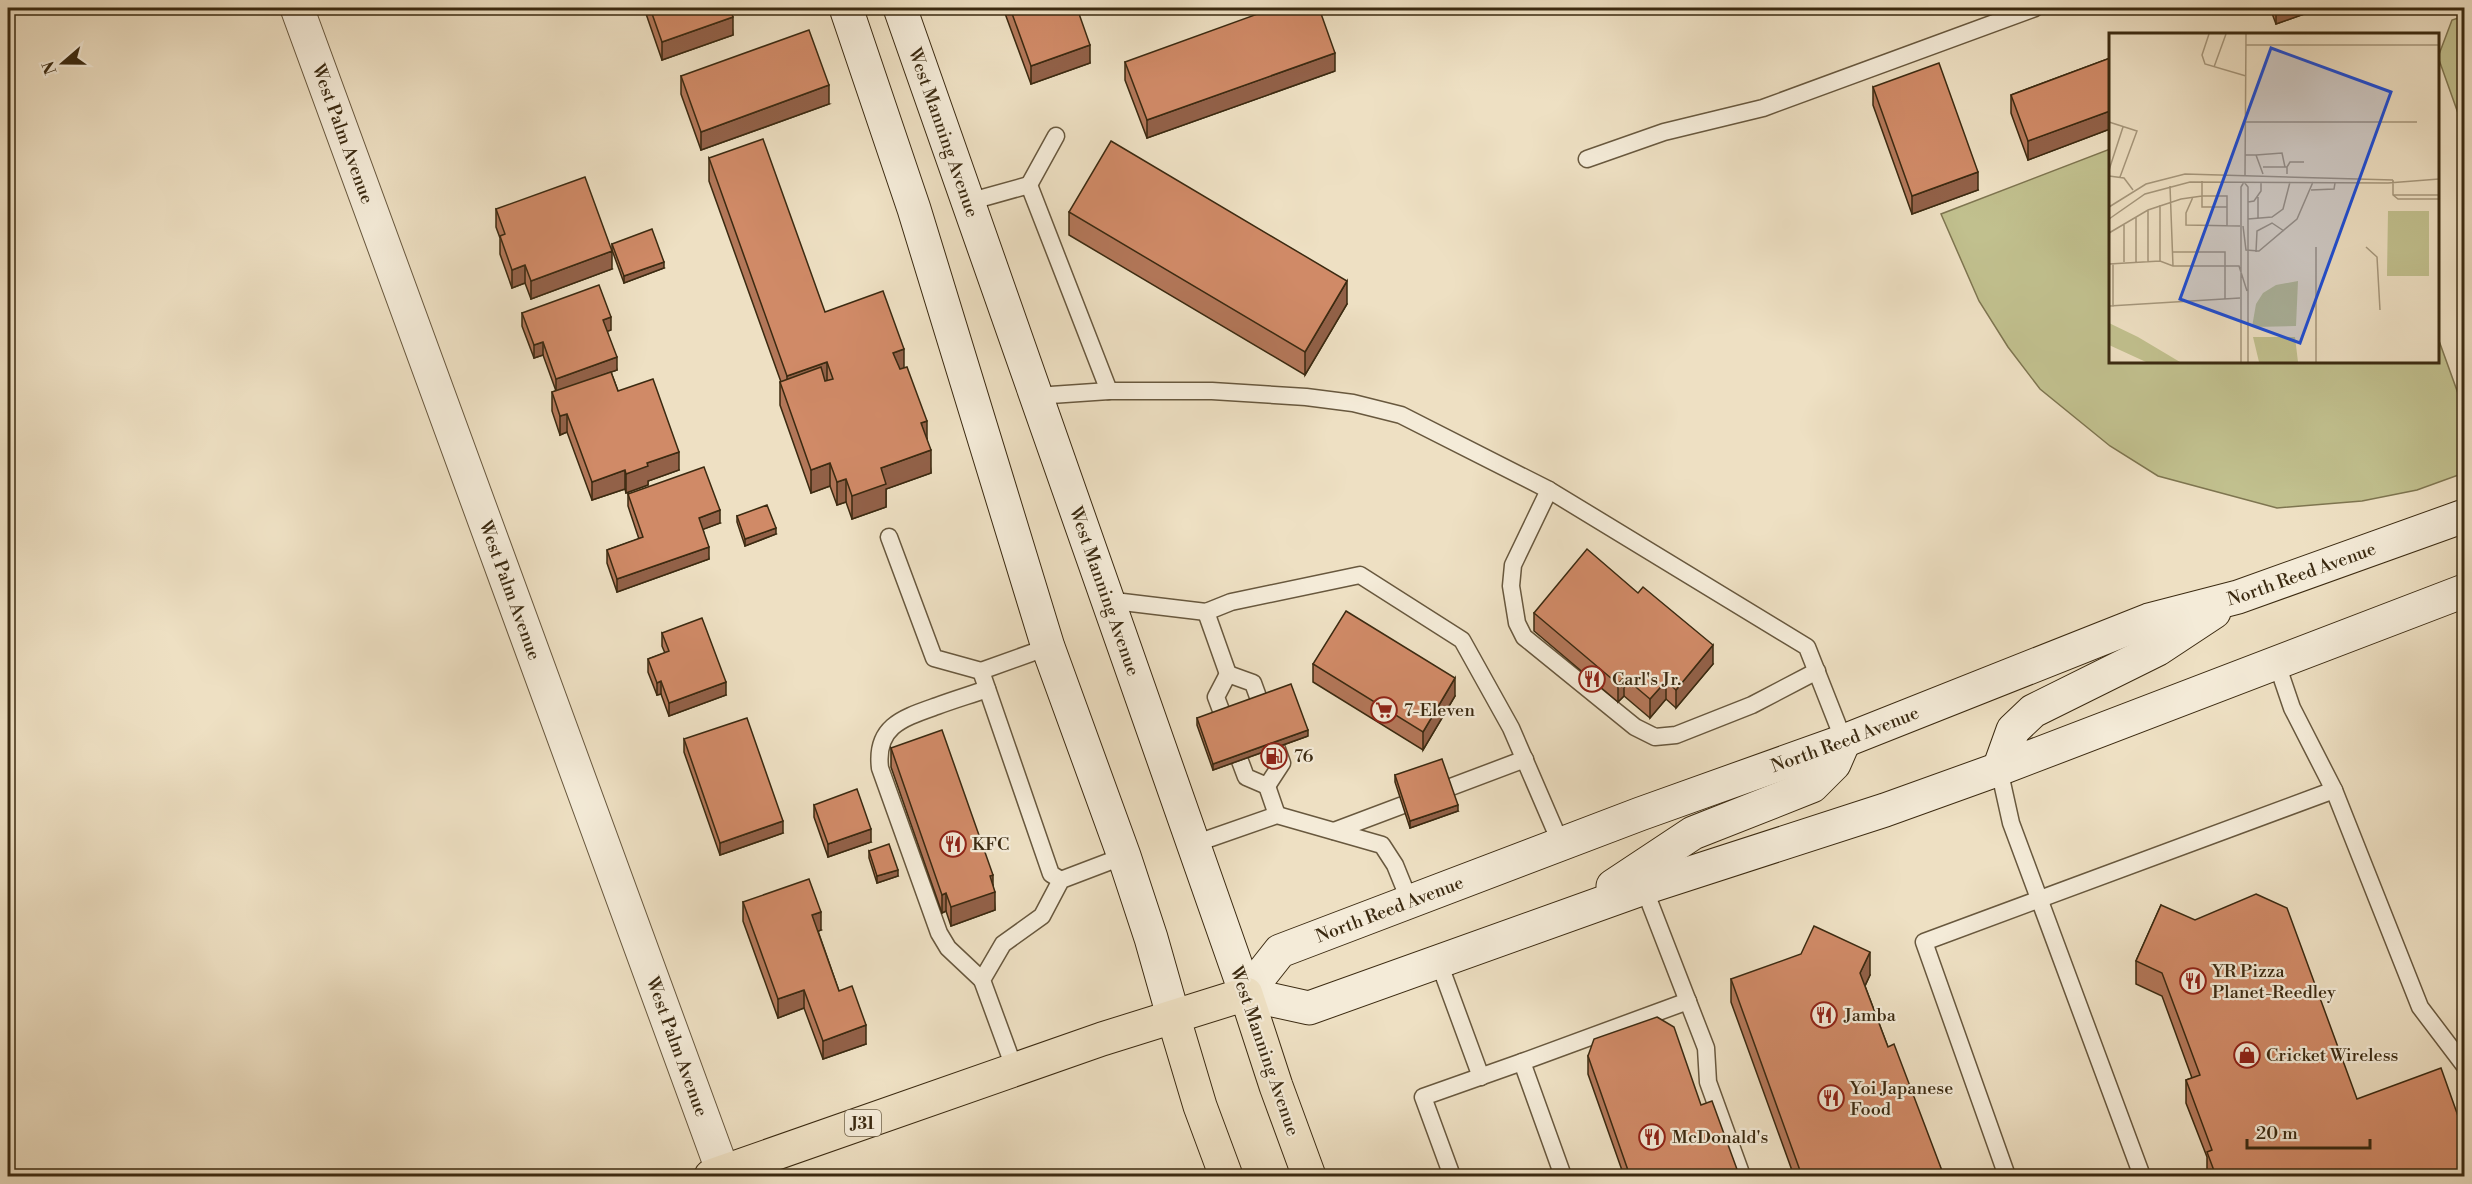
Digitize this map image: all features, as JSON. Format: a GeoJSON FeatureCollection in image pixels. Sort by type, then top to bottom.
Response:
{"type":"FeatureCollection","features":[{"type":"Feature","properties":{"kind":"main road","name":"J31"},"geometry":{"type":"LineString","coordinates":[[717,1174],[1102,1039],[1246,994]]}},
{"type":"Feature","properties":{"kind":"main road","name":"West Manning Avenue"},"geometry":{"type":"LineString","coordinates":[[1246,994],[1309,1176]]}},
{"type":"Feature","properties":{"kind":"main road"},"geometry":{"type":"LineString","coordinates":[[1174,1018],[1200,1106],[1226,1176]]}},
{"type":"Feature","properties":{"kind":"street","name":"West Palm Avenue"},"geometry":{"type":"LineString","coordinates":[[297,8],[717,1174]]}},
{"type":"Feature","properties":{"kind":"street"},"geometry":{"type":"LineString","coordinates":[[846,8],[914,209],[1048,646],[1124,856],[1174,1018]]}},
{"type":"Feature","properties":{"kind":"street","name":"West Manning Avenue"},"geometry":{"type":"LineString","coordinates":[[900,8],[1246,994]]}},
{"type":"Feature","properties":{"kind":"street","name":"North Reed Avenue"},"geometry":{"type":"LineString","coordinates":[[1246,994],[1280,951],[1561,844],[1844,741],[2149,620],[2238,597],[2464,516]]}},
{"type":"Feature","properties":{"kind":"street"},"geometry":{"type":"LineString","coordinates":[[1246,994],[1308,1008],[1644,888],[1885,810],[1999,769],[2464,591]]}},
{"type":"Feature","properties":{"kind":"street"},"geometry":{"type":"LineString","coordinates":[[1999,769],[2013,730],[2033,711],[2158,649],[2238,597]]}},
{"type":"Feature","properties":{"kind":"street"},"geometry":{"type":"LineString","coordinates":[[1571,914],[1693,833],[1812,786],[1834,764],[1844,741]]}},
{"type":"Feature","properties":{"kind":"lane"},"geometry":{"type":"LineString","coordinates":[[1587,159],[1664,132],[1763,108],[2035,8]]}},
{"type":"Feature","properties":{"kind":"lane"},"geometry":{"type":"LineString","coordinates":[[968,202],[1029,185],[1056,136]]}},
{"type":"Feature","properties":{"kind":"lane"},"geometry":{"type":"LineString","coordinates":[[1029,185],[1108,391]]}},
{"type":"Feature","properties":{"kind":"lane"},"geometry":{"type":"LineString","coordinates":[[1036,396],[1108,391],[1222,391],[1353,403],[1401,415],[1549,490],[1807,646],[1844,741]]}},
{"type":"Feature","properties":{"kind":"lane"},"geometry":{"type":"LineString","coordinates":[[1549,490],[1513,565],[1511,586],[1519,630],[1524,637],[1635,727],[1655,737],[1676,735],[1752,705],[1817,671]]}},
{"type":"Feature","properties":{"kind":"lane"},"geometry":{"type":"LineString","coordinates":[[889,537],[934,658],[981,671],[1048,646]]}},
{"type":"Feature","properties":{"kind":"lane"},"geometry":{"type":"LineString","coordinates":[[1107,600],[1206,612],[1231,602],[1360,575],[1462,640],[1511,728],[1561,844]]}},
{"type":"Feature","properties":{"kind":"lane"},"geometry":{"type":"LineString","coordinates":[[1206,612],[1228,674],[1216,697],[1246,777],[1267,786],[1277,815]]}},
{"type":"Feature","properties":{"kind":"lane"},"geometry":{"type":"LineString","coordinates":[[2277,664],[2292,708],[2334,790],[2420,1007],[2464,1065]]}},
{"type":"Feature","properties":{"kind":"lane"},"geometry":{"type":"LineString","coordinates":[[981,671],[1051,874],[1061,880]]}},
{"type":"Feature","properties":{"kind":"lane"},"geometry":{"type":"LineString","coordinates":[[1228,674],[1253,683],[1282,763],[1267,786]]}},
{"type":"Feature","properties":{"kind":"lane"},"geometry":{"type":"LineString","coordinates":[[987,689],[898,722],[884,736],[879,757],[880,768],[939,933],[948,948],[982,980],[1015,1070]]}},
{"type":"Feature","properties":{"kind":"lane"},"geometry":{"type":"LineString","coordinates":[[1334,831],[1525,759]]}},
{"type":"Feature","properties":{"kind":"lane"},"geometry":{"type":"LineString","coordinates":[[1999,769],[2011,823],[2142,1176]]}},
{"type":"Feature","properties":{"kind":"lane"},"geometry":{"type":"LineString","coordinates":[[2007,1176],[1924,942],[2334,790]]}},
{"type":"Feature","properties":{"kind":"lane"},"geometry":{"type":"LineString","coordinates":[[1194,844],[1277,815],[1382,845],[1395,865],[1410,902]]}},
{"type":"Feature","properties":{"kind":"lane"},"geometry":{"type":"LineString","coordinates":[[982,980],[1003,944],[1042,916],[1061,880],[1124,856]]}},
{"type":"Feature","properties":{"kind":"lane"},"geometry":{"type":"LineString","coordinates":[[1644,888],[1706,1048],[1708,1083],[1742,1176]]}},
{"type":"Feature","properties":{"kind":"lane"},"geometry":{"type":"LineString","coordinates":[[1438,960],[1481,1077]]}},
{"type":"Feature","properties":{"kind":"lane"},"geometry":{"type":"LineString","coordinates":[[1452,1176],[1423,1097],[1688,1001]]}},
{"type":"Feature","properties":{"kind":"lane"},"geometry":{"type":"LineString","coordinates":[[1522,1062],[1563,1176]]}},
{"type":"Feature","properties":{"kind":"shaded area"},"geometry":{"type":"Polygon","coordinates":[[[2464,16],[2464,130],[2439,60],[2452,20],[2464,16]]]}},
{"type":"Feature","properties":{"kind":"shaded area"},"geometry":{"type":"Polygon","coordinates":[[[2109,149],[2109,363],[2439,363],[2439,341],[2464,410],[2464,473],[2417,490],[2362,501],[2277,508],[2158,476],[2110,446],[2040,389],[2008,347],[1979,301],[1941,214],[2109,149]]]}},
{"type":"Feature","properties":{"kind":"building"},"geometry":{"type":"Polygon","coordinates":[[[650,8],[730,8],[733,17],[662,42],[650,8]]]}},
{"type":"Feature","properties":{"kind":"building"},"geometry":{"type":"Polygon","coordinates":[[[1010,8],[1077,8],[1090,45],[1031,66],[1010,8]]]}},
{"type":"Feature","properties":{"kind":"building"},"geometry":{"type":"Polygon","coordinates":[[[1274,8],[1319,8],[1335,53],[1147,120],[1125,62],[1274,8]]]}},
{"type":"Feature","properties":{"kind":"building"},"geometry":{"type":"Polygon","coordinates":[[[2275,8],[2288,8],[2276,12],[2275,8]]]}},
{"type":"Feature","properties":{"kind":"building"},"geometry":{"type":"Polygon","coordinates":[[[809,30],[829,85],[701,132],[681,76],[809,30]]]}},
{"type":"Feature","properties":{"kind":"building"},"geometry":{"type":"Polygon","coordinates":[[[2109,58],[2109,111],[2028,141],[2011,95],[2109,58]]]}},
{"type":"Feature","properties":{"kind":"building"},"geometry":{"type":"Polygon","coordinates":[[[1939,63],[1978,172],[1912,196],[1873,87],[1939,63]]]}},
{"type":"Feature","properties":{"kind":"building"},"geometry":{"type":"Polygon","coordinates":[[[763,139],[825,312],[883,291],[904,349],[893,353],[900,369],[907,367],[927,421],[921,423],[931,450],[881,468],[886,484],[852,496],[846,479],[837,482],[830,463],[811,470],[780,382],[821,367],[825,381],[833,379],[827,362],[787,376],[709,158],[763,139]]]}},
{"type":"Feature","properties":{"kind":"building"},"geometry":{"type":"Polygon","coordinates":[[[1111,141],[1347,281],[1305,352],[1069,212],[1111,141]]]}},
{"type":"Feature","properties":{"kind":"building"},"geometry":{"type":"Polygon","coordinates":[[[585,177],[612,251],[531,281],[525,265],[512,270],[500,236],[505,234],[496,209],[585,177]]]}},
{"type":"Feature","properties":{"kind":"building"},"geometry":{"type":"Polygon","coordinates":[[[652,229],[664,262],[624,276],[612,244],[652,229]]]}},
{"type":"Feature","properties":{"kind":"building"},"geometry":{"type":"Polygon","coordinates":[[[599,285],[611,317],[603,320],[617,357],[556,379],[543,342],[534,345],[522,313],[599,285]]]}},
{"type":"Feature","properties":{"kind":"building"},"geometry":{"type":"Polygon","coordinates":[[[611,372],[618,391],[653,379],[679,452],[647,463],[648,466],[626,474],[625,470],[592,482],[567,414],[560,416],[552,392],[611,372]]]}},
{"type":"Feature","properties":{"kind":"building"},"geometry":{"type":"Polygon","coordinates":[[[704,467],[720,510],[699,518],[709,547],[617,579],[607,550],[643,537],[628,494],[704,467]]]}},
{"type":"Feature","properties":{"kind":"building"},"geometry":{"type":"Polygon","coordinates":[[[767,505],[776,528],[745,539],[737,516],[767,505]]]}},
{"type":"Feature","properties":{"kind":"building"},"geometry":{"type":"Polygon","coordinates":[[[1587,549],[1638,593],[1643,587],[1713,645],[1676,690],[1666,681],[1650,699],[1624,677],[1618,684],[1534,613],[1587,549]]]}},
{"type":"Feature","properties":{"kind":"building"},"geometry":{"type":"Polygon","coordinates":[[[1346,611],[1455,678],[1423,732],[1313,664],[1346,611]]]}},
{"type":"Feature","properties":{"kind":"building"},"geometry":{"type":"Polygon","coordinates":[[[702,618],[726,682],[669,703],[661,681],[657,683],[648,659],[669,651],[662,633],[702,618]]]}},
{"type":"Feature","properties":{"kind":"building"},"geometry":{"type":"Polygon","coordinates":[[[1291,684],[1308,730],[1213,764],[1197,718],[1291,684]]]}},
{"type":"Feature","properties":{"kind":"building"},"geometry":{"type":"Polygon","coordinates":[[[747,718],[783,821],[720,843],[684,739],[747,718]]]}},
{"type":"Feature","properties":{"kind":"building"},"geometry":{"type":"Polygon","coordinates":[[[942,730],[993,875],[990,876],[995,892],[951,907],[946,893],[942,895],[891,748],[942,730]]]}},
{"type":"Feature","properties":{"kind":"building"},"geometry":{"type":"Polygon","coordinates":[[[1442,759],[1458,805],[1410,821],[1395,775],[1442,759]]]}},
{"type":"Feature","properties":{"kind":"building"},"geometry":{"type":"Polygon","coordinates":[[[857,789],[871,829],[828,844],[814,805],[857,789]]]}},
{"type":"Feature","properties":{"kind":"building"},"geometry":{"type":"Polygon","coordinates":[[[889,844],[898,870],[877,876],[869,851],[889,844]]]}},
{"type":"Feature","properties":{"kind":"building"},"geometry":{"type":"Polygon","coordinates":[[[809,879],[821,912],[812,915],[839,991],[852,986],[866,1025],[823,1041],[804,990],[778,999],[743,902],[809,879]]]}},
{"type":"Feature","properties":{"kind":"building"},"geometry":{"type":"Polygon","coordinates":[[[2256,894],[2287,908],[2357,1099],[2441,1068],[2464,1133],[2464,1176],[2216,1176],[2207,1152],[2212,1150],[2186,1080],[2200,1075],[2162,973],[2136,961],[2161,905],[2195,920],[2256,894]]]}},
{"type":"Feature","properties":{"kind":"building"},"geometry":{"type":"Polygon","coordinates":[[[1814,926],[1870,952],[1860,973],[1888,1047],[1894,1044],[1944,1176],[1802,1176],[1731,979],[1801,954],[1814,926]]]}},
{"type":"Feature","properties":{"kind":"building"},"geometry":{"type":"Polygon","coordinates":[[[1657,1017],[1674,1027],[1701,1105],[1712,1101],[1738,1172],[1726,1176],[1630,1176],[1588,1056],[1594,1039],[1657,1017]]]}},
{"type":"Feature","properties":{"kind":"place","name":"Carl's Jr."},"geometry":{"type":"Point","coordinates":[1592,679]}},
{"type":"Feature","properties":{"kind":"place","name":"7-Eleven"},"geometry":{"type":"Point","coordinates":[1384,710]}},
{"type":"Feature","properties":{"kind":"place","name":"76"},"geometry":{"type":"Point","coordinates":[1274,756]}},
{"type":"Feature","properties":{"kind":"place","name":"KFC"},"geometry":{"type":"Point","coordinates":[953,844]}},
{"type":"Feature","properties":{"kind":"place","name":"YR Pizza Planet-Reedley"},"geometry":{"type":"Point","coordinates":[2193,981]}},
{"type":"Feature","properties":{"kind":"place","name":"Jamba"},"geometry":{"type":"Point","coordinates":[1824,1015]}},
{"type":"Feature","properties":{"kind":"place","name":"Cricket Wireless"},"geometry":{"type":"Point","coordinates":[2247,1055]}},
{"type":"Feature","properties":{"kind":"place","name":"Yoi Japanese Food"},"geometry":{"type":"Point","coordinates":[1831,1098]}},
{"type":"Feature","properties":{"kind":"place","name":"McDonald's"},"geometry":{"type":"Point","coordinates":[1652,1137]}}]}
